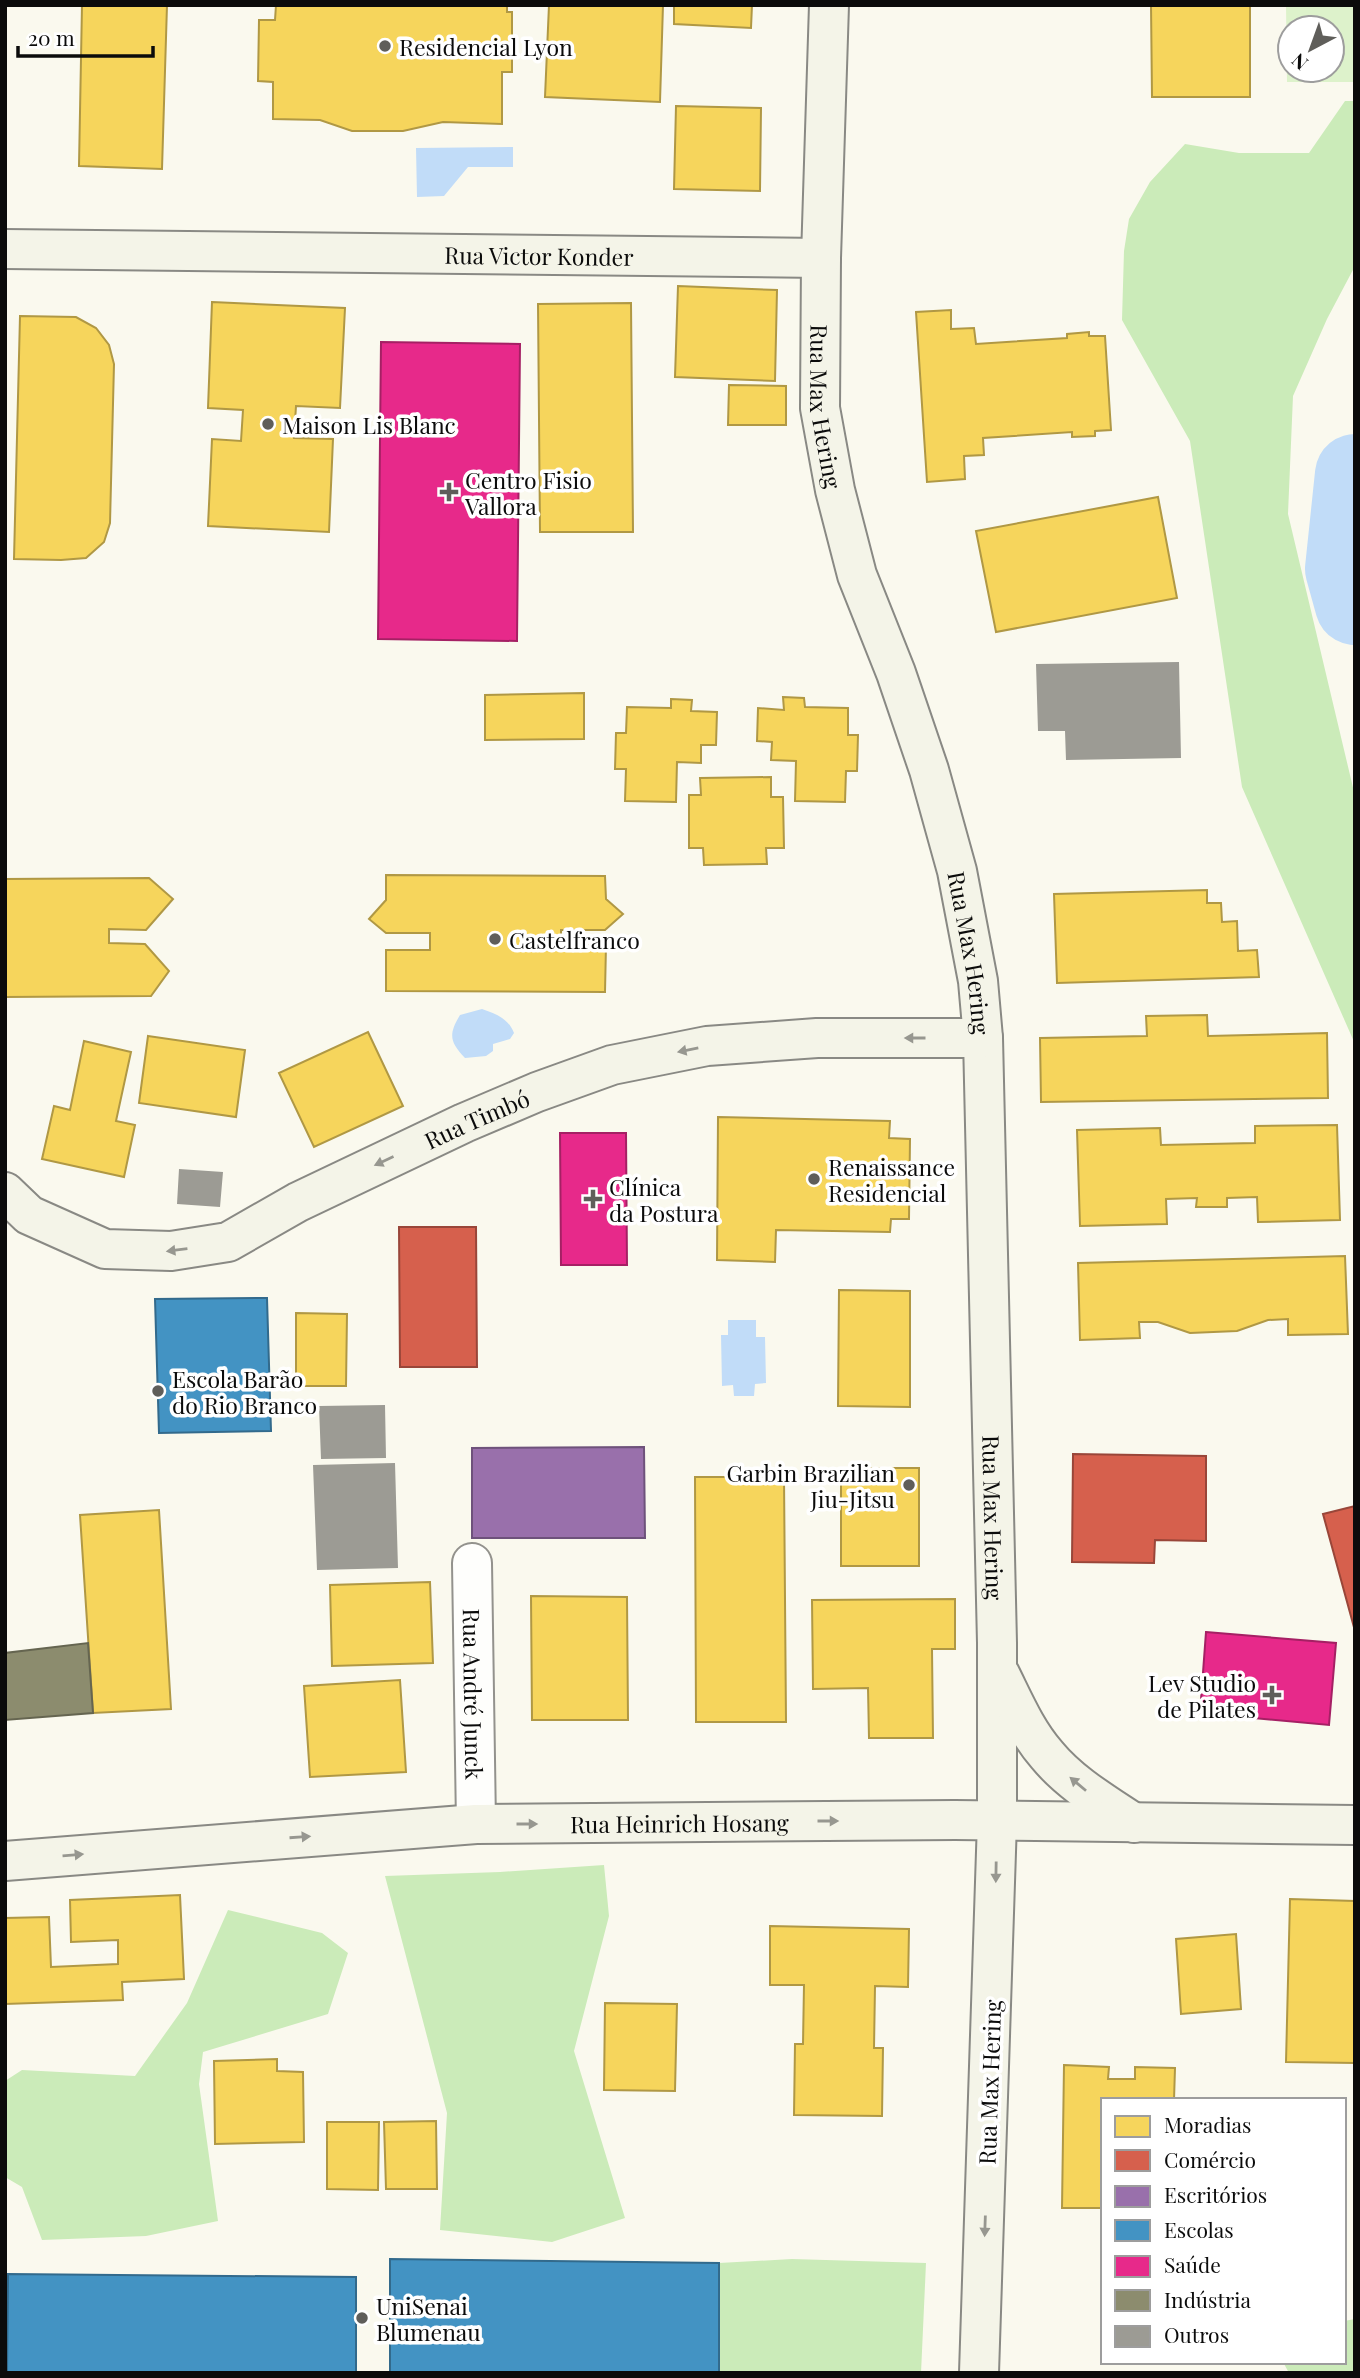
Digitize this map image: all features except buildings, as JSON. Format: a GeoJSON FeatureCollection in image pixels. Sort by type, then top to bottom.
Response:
{"type":"FeatureCollection","features":[{"type":"Feature","properties":{"kind":"main road"},"geometry":{"type":"LineString","coordinates":[[821,258],[829,5]]}},
{"type":"Feature","properties":{"kind":"main road","name":"Rua Victor Konder"},"geometry":{"type":"LineString","coordinates":[[5,249],[821,258]]}},
{"type":"Feature","properties":{"kind":"main road","name":"Rua Max Hering"},"geometry":{"type":"LineString","coordinates":[[821,258],[820,408],[835,490],[857,575],[896,673],[929,770],[957,871],[978,981],[983,1038],[997,1821],[979,2373]]}},
{"type":"Feature","properties":{"kind":"main road","name":"Rua Timbó"},"geometry":{"type":"LineString","coordinates":[[5,1192],[29,1215],[105,1249],[171,1251],[228,1242],[298,1202],[464,1123],[537,1092],[612,1065],[707,1046],[817,1038],[983,1038]]}},
{"type":"Feature","properties":{"kind":"main road","name":"Rua Max Hering"},"geometry":{"type":"LineString","coordinates":[[996,1666],[1023,1721],[1047,1756],[1081,1787],[1133,1823]]}},
{"type":"Feature","properties":{"kind":"main road","name":"Rua Heinrich Hosang"},"geometry":{"type":"LineString","coordinates":[[5,1861],[476,1824],[997,1821],[1355,1825]]}},
{"type":"Feature","properties":{"kind":"street","name":"Rua André Junck"},"geometry":{"type":"LineString","coordinates":[[472,1563],[476,1824]]}},
{"type":"Feature","properties":{"kind":"green space"},"geometry":{"type":"Polygon","coordinates":[[[1286,5],[1355,5],[1355,82],[1346,82],[1346,14],[1286,14],[1286,5]]]}},
{"type":"Feature","properties":{"kind":"green space"},"geometry":{"type":"Polygon","coordinates":[[[1345,101],[1355,101],[1355,266],[1327,319],[1293,396],[1288,514],[1355,796],[1355,1044],[1242,787],[1190,441],[1122,320],[1124,251],[1129,219],[1150,182],[1185,144],[1239,153],[1309,153],[1345,101]]]}},
{"type":"Feature","properties":{"kind":"green space"},"geometry":{"type":"Polygon","coordinates":[[[604,1865],[609,1916],[574,2051],[625,2218],[552,2242],[440,2230],[447,2113],[385,1876],[604,1865]]]}},
{"type":"Feature","properties":{"kind":"green space"},"geometry":{"type":"Polygon","coordinates":[[[228,1910],[322,1933],[348,1953],[328,2014],[203,2052],[199,2084],[218,2221],[146,2236],[42,2240],[22,2187],[5,2177],[5,2081],[22,2070],[135,2076],[187,2003],[228,1910]]]}},
{"type":"Feature","properties":{"kind":"green space"},"geometry":{"type":"Polygon","coordinates":[[[792,2259],[926,2263],[921,2373],[719,2373],[719,2263],[792,2259]]]}},
{"type":"Feature","properties":{"kind":"green space"},"geometry":{"type":"Polygon","coordinates":[[[1355,2319],[1355,2373],[1289,2373],[1284,2364],[1346,2364],[1346,2321],[1355,2319]]]}},
{"type":"Feature","properties":{"kind":"water"},"geometry":{"type":"Polygon","coordinates":[[[513,147],[513,167],[468,167],[444,196],[417,197],[416,148],[513,147]]]}},
{"type":"Feature","properties":{"kind":"water"},"geometry":{"type":"Polygon","coordinates":[[[482,1009],[505,1020],[514,1033],[510,1039],[493,1044],[493,1051],[486,1056],[465,1058],[456,1047],[452,1033],[460,1015],[482,1009]]]}},
{"type":"Feature","properties":{"kind":"water"},"geometry":{"type":"Polygon","coordinates":[[[728,1320],[756,1320],[756,1337],[765,1337],[766,1383],[755,1384],[754,1396],[734,1396],[733,1385],[722,1386],[721,1335],[728,1335],[728,1320]]]}},
{"type":"Feature","properties":{"kind":"waterway"},"geometry":{"type":"LineString","coordinates":[[1355,474],[1345,569],[1355,605]]}},
{"type":"Feature","properties":{"kind":"place","name":"Residencial Lyon"},"geometry":{"type":"Point","coordinates":[385,46]}},
{"type":"Feature","properties":{"kind":"place","name":"Maison Lis Blanc"},"geometry":{"type":"Point","coordinates":[268,424]}},
{"type":"Feature","properties":{"kind":"place","name":"Centro Fisio Vallora"},"geometry":{"type":"Point","coordinates":[449,492]}},
{"type":"Feature","properties":{"kind":"place","name":"Castelfranco"},"geometry":{"type":"Point","coordinates":[495,939]}},
{"type":"Feature","properties":{"kind":"place","name":"Renaissance Residencial"},"geometry":{"type":"Point","coordinates":[814,1179]}},
{"type":"Feature","properties":{"kind":"place","name":"Clínica da Postura"},"geometry":{"type":"Point","coordinates":[593,1199]}},
{"type":"Feature","properties":{"kind":"place","name":"Escola Barão do Rio Branco"},"geometry":{"type":"Point","coordinates":[158,1391]}},
{"type":"Feature","properties":{"kind":"place","name":"Garbin Brazilian Jiu-Jitsu"},"geometry":{"type":"Point","coordinates":[909,1485]}},
{"type":"Feature","properties":{"kind":"place","name":"Lev Studio de Pilates"},"geometry":{"type":"Point","coordinates":[1272,1695]}},
{"type":"Feature","properties":{"kind":"place","name":"UniSenai Blumenau"},"geometry":{"type":"Point","coordinates":[362,2318]}}]}
